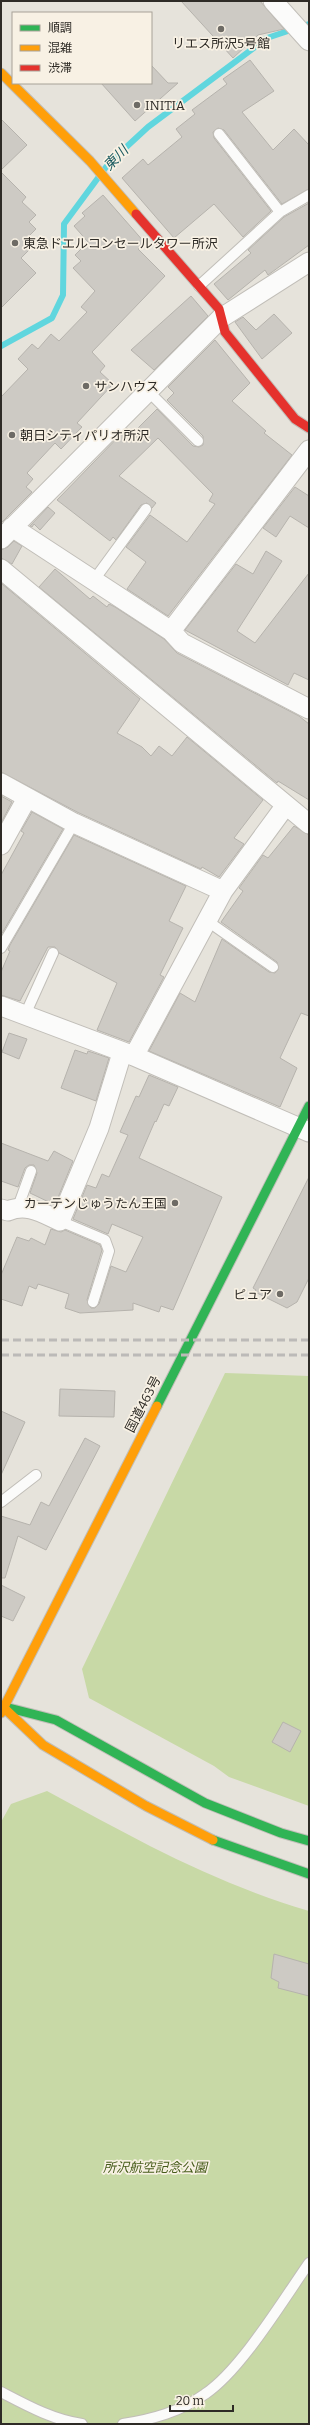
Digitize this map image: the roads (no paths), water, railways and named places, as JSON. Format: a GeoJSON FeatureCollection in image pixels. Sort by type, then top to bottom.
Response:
{"type":"FeatureCollection","features":[{"type":"Feature","properties":{"kind":"main road"},"geometry":{"type":"LineString","coordinates":[[1,73],[12,84]]}},
{"type":"Feature","properties":{"kind":"main road"},"geometry":{"type":"LineString","coordinates":[[12,84],[90,161],[219,309],[224,332],[295,419],[309,428]]}},
{"type":"Feature","properties":{"kind":"main road","name":"国道463号"},"geometry":{"type":"LineString","coordinates":[[2,1708],[303,1129],[309,1106]]}},
{"type":"Feature","properties":{"kind":"main road"},"geometry":{"type":"LineString","coordinates":[[2,1708],[56,1720],[205,1802],[268,1828],[309,1841]]}},
{"type":"Feature","properties":{"kind":"main road"},"geometry":{"type":"LineString","coordinates":[[2,1708],[43,1745],[146,1806],[212,1839],[309,1874]]}},
{"type":"Feature","properties":{"kind":"street"},"geometry":{"type":"LineString","coordinates":[[278,7],[309,41]]}},
{"type":"Feature","properties":{"kind":"street"},"geometry":{"type":"LineString","coordinates":[[309,262],[221,318],[7,533],[94,580],[138,611],[170,631],[182,643],[309,709]]}},
{"type":"Feature","properties":{"kind":"street"},"geometry":{"type":"LineString","coordinates":[[170,631],[309,450]]}},
{"type":"Feature","properties":{"kind":"street"},"geometry":{"type":"LineString","coordinates":[[1,569],[309,824]]}},
{"type":"Feature","properties":{"kind":"street"},"geometry":{"type":"LineString","coordinates":[[1,783],[74,822],[223,891]]}},
{"type":"Feature","properties":{"kind":"street"},"geometry":{"type":"LineString","coordinates":[[1,845],[27,798]]}},
{"type":"Feature","properties":{"kind":"street"},"geometry":{"type":"LineString","coordinates":[[9,1208],[27,1207],[60,1221],[128,1055],[223,891],[286,805]]}},
{"type":"Feature","properties":{"kind":"street"},"geometry":{"type":"LineString","coordinates":[[1,1006],[128,1055],[303,1129]]}},
{"type":"Feature","properties":{"kind":"lane"},"geometry":{"type":"LineString","coordinates":[[219,134],[280,212]]}},
{"type":"Feature","properties":{"kind":"lane"},"geometry":{"type":"LineString","coordinates":[[199,286],[280,212],[309,195]]}},
{"type":"Feature","properties":{"kind":"lane"},"geometry":{"type":"LineString","coordinates":[[148,391],[198,441]]}},
{"type":"Feature","properties":{"kind":"lane"},"geometry":{"type":"LineString","coordinates":[[94,580],[146,509]]}},
{"type":"Feature","properties":{"kind":"lane"},"geometry":{"type":"LineString","coordinates":[[1,948],[74,822]]}},
{"type":"Feature","properties":{"kind":"lane"},"geometry":{"type":"LineString","coordinates":[[206,920],[273,967]]}},
{"type":"Feature","properties":{"kind":"lane"},"geometry":{"type":"LineString","coordinates":[[25,1015],[53,954]]}},
{"type":"Feature","properties":{"kind":"lane"},"geometry":{"type":"LineString","coordinates":[[9,1208],[31,1171]]}},
{"type":"Feature","properties":{"kind":"lane"},"geometry":{"type":"LineString","coordinates":[[60,1221],[105,1240],[108,1245],[109,1251],[94,1302]]}},
{"type":"Feature","properties":{"kind":"lane"},"geometry":{"type":"LineString","coordinates":[[1,1502],[36,1475]]}},
{"type":"Feature","properties":{"kind":"lane"},"geometry":{"type":"LineString","coordinates":[[123,2424],[153,2420],[181,2408],[206,2394],[230,2371],[309,2263]]}},
{"type":"Feature","properties":{"kind":"lane"},"geometry":{"type":"LineString","coordinates":[[1,2392],[40,2411],[69,2422],[82,2424]]}},
{"type":"Feature","properties":{"kind":"waterway","name":"東川"},"geometry":{"type":"LineString","coordinates":[[1,346],[52,318],[63,295],[64,224],[109,163],[148,127],[267,38],[309,24]]}},
{"type":"Feature","properties":{"kind":"railway"},"geometry":{"type":"LineString","coordinates":[[1,1340],[309,1340]]}},
{"type":"Feature","properties":{"kind":"railway"},"geometry":{"type":"LineString","coordinates":[[1,1355],[309,1355]]}},
{"type":"Feature","properties":{"kind":"place","name":"リエス所沢5号館"},"geometry":{"type":"Point","coordinates":[221,29]}},
{"type":"Feature","properties":{"kind":"place","name":"INITIA"},"geometry":{"type":"Point","coordinates":[137,105]}},
{"type":"Feature","properties":{"kind":"place","name":"東急ドエルコンセールタワー所沢"},"geometry":{"type":"Point","coordinates":[15,243]}},
{"type":"Feature","properties":{"kind":"place","name":"サンハウス"},"geometry":{"type":"Point","coordinates":[86,386]}},
{"type":"Feature","properties":{"kind":"place","name":"朝日シティパリオ所沢"},"geometry":{"type":"Point","coordinates":[12,435]}},
{"type":"Feature","properties":{"kind":"place","name":"カーテンじゅうたん王国"},"geometry":{"type":"Point","coordinates":[175,1203]}},
{"type":"Feature","properties":{"kind":"place","name":"ピュア"},"geometry":{"type":"Point","coordinates":[280,1294]}},
{"type":"Feature","properties":{"kind":"park label","name":"所沢航空記念公園"},"geometry":{"type":"Point","coordinates":[155,2167]}}]}
